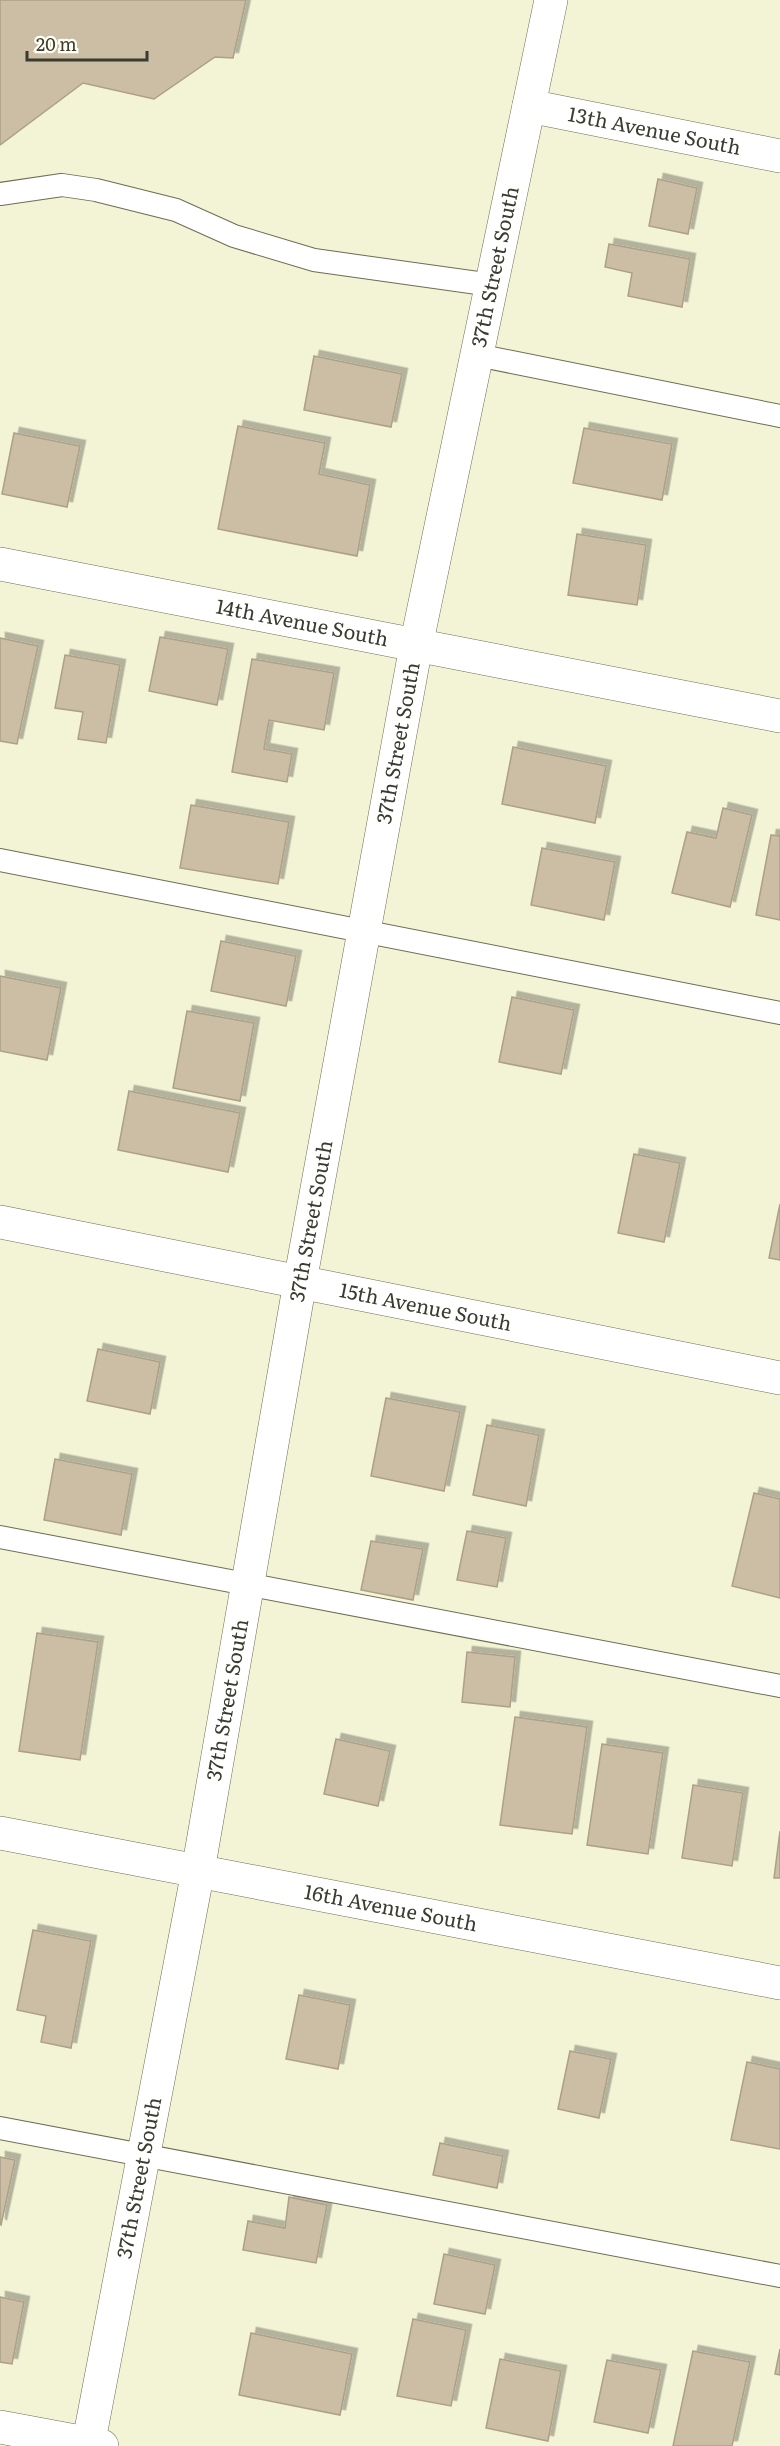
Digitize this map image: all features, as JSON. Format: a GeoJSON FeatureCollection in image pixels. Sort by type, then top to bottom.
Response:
{"type":"FeatureCollection","features":[{"type":"Feature","properties":{"kind":"street","name":"37th Street South"},"geometry":{"type":"LineString","coordinates":[[93,2445],[144,2156],[198,1871],[300,1282],[416,646],[551,0]]}},
{"type":"Feature","properties":{"kind":"street","name":"13th Avenue South"},"geometry":{"type":"LineString","coordinates":[[529,106],[780,156]]}},
{"type":"Feature","properties":{"kind":"street","name":"14th Avenue South"},"geometry":{"type":"LineString","coordinates":[[0,564],[780,716]]}},
{"type":"Feature","properties":{"kind":"street","name":"15th Avenue South"},"geometry":{"type":"LineString","coordinates":[[0,1222],[780,1378]]}},
{"type":"Feature","properties":{"kind":"street","name":"16th Avenue South"},"geometry":{"type":"LineString","coordinates":[[0,1833],[780,1983]]}},
{"type":"Feature","properties":{"kind":"street"},"geometry":{"type":"LineString","coordinates":[[0,2427],[93,2445]]}},
{"type":"Feature","properties":{"kind":"lane"},"geometry":{"type":"LineString","coordinates":[[0,194],[62,185],[96,190],[176,210],[234,236],[314,260],[492,285]]}},
{"type":"Feature","properties":{"kind":"lane"},"geometry":{"type":"LineString","coordinates":[[477,355],[780,416]]}},
{"type":"Feature","properties":{"kind":"lane"},"geometry":{"type":"LineString","coordinates":[[0,860],[780,1012]]}},
{"type":"Feature","properties":{"kind":"lane"},"geometry":{"type":"LineString","coordinates":[[0,1537],[780,1686]]}},
{"type":"Feature","properties":{"kind":"lane"},"geometry":{"type":"LineString","coordinates":[[0,2127],[780,2277]]}},
{"type":"Feature","properties":{"kind":"building"},"geometry":{"type":"Polygon","coordinates":[[[0,0],[246,0],[233,58],[215,57],[154,99],[83,83],[0,145],[0,0]]]}},
{"type":"Feature","properties":{"kind":"building"},"geometry":{"type":"Polygon","coordinates":[[[658,179],[697,188],[688,234],[649,226],[658,179]]]}},
{"type":"Feature","properties":{"kind":"building"},"geometry":{"type":"Polygon","coordinates":[[[609,244],[690,259],[682,307],[628,296],[632,273],[605,267],[609,244]]]}},
{"type":"Feature","properties":{"kind":"building"},"geometry":{"type":"Polygon","coordinates":[[[314,356],[402,374],[391,427],[304,410],[314,356]]]}},
{"type":"Feature","properties":{"kind":"building"},"geometry":{"type":"Polygon","coordinates":[[[238,426],[325,443],[319,474],[370,485],[357,556],[218,529],[238,426]]]}},
{"type":"Feature","properties":{"kind":"building"},"geometry":{"type":"Polygon","coordinates":[[[584,428],[672,444],[662,500],[573,483],[584,428]]]}},
{"type":"Feature","properties":{"kind":"building"},"geometry":{"type":"Polygon","coordinates":[[[14,433],[80,446],[67,507],[2,494],[14,433]]]}},
{"type":"Feature","properties":{"kind":"building"},"geometry":{"type":"Polygon","coordinates":[[[577,534],[646,545],[637,605],[568,595],[577,534]]]}},
{"type":"Feature","properties":{"kind":"building"},"geometry":{"type":"Polygon","coordinates":[[[160,637],[228,649],[217,705],[149,691],[160,637]]]}},
{"type":"Feature","properties":{"kind":"building"},"geometry":{"type":"Polygon","coordinates":[[[0,638],[38,646],[17,744],[0,741],[0,638]]]}},
{"type":"Feature","properties":{"kind":"building"},"geometry":{"type":"Polygon","coordinates":[[[65,655],[120,665],[106,743],[78,739],[83,712],[55,708],[65,655]]]}},
{"type":"Feature","properties":{"kind":"building"},"geometry":{"type":"Polygon","coordinates":[[[252,659],[334,673],[324,730],[269,720],[264,749],[292,754],[287,782],[232,772],[252,659]]]}},
{"type":"Feature","properties":{"kind":"building"},"geometry":{"type":"Polygon","coordinates":[[[513,747],[606,766],[595,823],[502,804],[513,747]]]}},
{"type":"Feature","properties":{"kind":"building"},"geometry":{"type":"Polygon","coordinates":[[[191,805],[289,822],[278,884],[180,868],[191,805]]]}},
{"type":"Feature","properties":{"kind":"building"},"geometry":{"type":"Polygon","coordinates":[[[723,808],[752,815],[730,907],[672,893],[687,832],[716,838],[723,808]]]}},
{"type":"Feature","properties":{"kind":"building"},"geometry":{"type":"Polygon","coordinates":[[[771,835],[780,836],[780,920],[756,915],[771,835]]]}},
{"type":"Feature","properties":{"kind":"building"},"geometry":{"type":"Polygon","coordinates":[[[542,848],[615,862],[604,920],[531,905],[542,848]]]}},
{"type":"Feature","properties":{"kind":"building"},"geometry":{"type":"Polygon","coordinates":[[[221,941],[296,956],[286,1006],[211,991],[221,941]]]}},
{"type":"Feature","properties":{"kind":"building"},"geometry":{"type":"Polygon","coordinates":[[[0,976],[61,988],[47,1060],[0,1051],[0,976]]]}},
{"type":"Feature","properties":{"kind":"building"},"geometry":{"type":"Polygon","coordinates":[[[512,997],[574,1010],[561,1074],[499,1062],[512,997]]]}},
{"type":"Feature","properties":{"kind":"building"},"geometry":{"type":"Polygon","coordinates":[[[187,1011],[254,1023],[240,1101],[173,1088],[187,1011]]]}},
{"type":"Feature","properties":{"kind":"building"},"geometry":{"type":"Polygon","coordinates":[[[129,1091],[240,1113],[228,1172],[118,1150],[129,1091]]]}},
{"type":"Feature","properties":{"kind":"building"},"geometry":{"type":"Polygon","coordinates":[[[634,1154],[680,1163],[664,1242],[618,1233],[634,1154]]]}},
{"type":"Feature","properties":{"kind":"building"},"geometry":{"type":"Polygon","coordinates":[[[780,1204],[780,1260],[769,1258],[780,1204]]]}},
{"type":"Feature","properties":{"kind":"building"},"geometry":{"type":"Polygon","coordinates":[[[98,1349],[160,1362],[150,1414],[87,1401],[98,1349]]]}},
{"type":"Feature","properties":{"kind":"building"},"geometry":{"type":"Polygon","coordinates":[[[386,1398],[460,1412],[444,1491],[371,1476],[386,1398]]]}},
{"type":"Feature","properties":{"kind":"building"},"geometry":{"type":"Polygon","coordinates":[[[487,1425],[539,1435],[526,1506],[473,1495],[487,1425]]]}},
{"type":"Feature","properties":{"kind":"building"},"geometry":{"type":"Polygon","coordinates":[[[55,1459],[132,1474],[121,1535],[44,1520],[55,1459]]]}},
{"type":"Feature","properties":{"kind":"building"},"geometry":{"type":"Polygon","coordinates":[[[754,1493],[780,1499],[780,1598],[732,1586],[754,1493]]]}},
{"type":"Feature","properties":{"kind":"building"},"geometry":{"type":"Polygon","coordinates":[[[467,1531],[506,1538],[497,1587],[457,1580],[467,1531]]]}},
{"type":"Feature","properties":{"kind":"building"},"geometry":{"type":"Polygon","coordinates":[[[371,1541],[423,1549],[413,1600],[361,1590],[371,1541]]]}},
{"type":"Feature","properties":{"kind":"building"},"geometry":{"type":"Polygon","coordinates":[[[37,1633],[98,1642],[80,1760],[19,1751],[37,1633]]]}},
{"type":"Feature","properties":{"kind":"building"},"geometry":{"type":"Polygon","coordinates":[[[467,1652],[515,1657],[510,1707],[462,1702],[467,1652]]]}},
{"type":"Feature","properties":{"kind":"building"},"geometry":{"type":"Polygon","coordinates":[[[515,1717],[587,1727],[572,1834],[500,1825],[515,1717]]]}},
{"type":"Feature","properties":{"kind":"building"},"geometry":{"type":"Polygon","coordinates":[[[336,1739],[390,1751],[378,1806],[324,1794],[336,1739]]]}},
{"type":"Feature","properties":{"kind":"building"},"geometry":{"type":"Polygon","coordinates":[[[602,1744],[663,1753],[648,1854],[587,1845],[602,1744]]]}},
{"type":"Feature","properties":{"kind":"building"},"geometry":{"type":"Polygon","coordinates":[[[693,1785],[743,1793],[732,1866],[682,1858],[693,1785]]]}},
{"type":"Feature","properties":{"kind":"building"},"geometry":{"type":"Polygon","coordinates":[[[780,1831],[780,1878],[774,1878],[780,1831]]]}},
{"type":"Feature","properties":{"kind":"building"},"geometry":{"type":"Polygon","coordinates":[[[33,1930],[91,1941],[71,2048],[41,2042],[46,2016],[17,2010],[33,1930]]]}},
{"type":"Feature","properties":{"kind":"building"},"geometry":{"type":"Polygon","coordinates":[[[299,1995],[350,2005],[338,2069],[286,2059],[299,1995]]]}},
{"type":"Feature","properties":{"kind":"building"},"geometry":{"type":"Polygon","coordinates":[[[570,2051],[611,2059],[599,2118],[558,2109],[570,2051]]]}},
{"type":"Feature","properties":{"kind":"building"},"geometry":{"type":"Polygon","coordinates":[[[747,2062],[780,2069],[780,2149],[731,2140],[747,2062]]]}},
{"type":"Feature","properties":{"kind":"building"},"geometry":{"type":"Polygon","coordinates":[[[440,2143],[503,2156],[497,2188],[433,2175],[440,2143]]]}},
{"type":"Feature","properties":{"kind":"building"},"geometry":{"type":"Polygon","coordinates":[[[0,2157],[15,2160],[1,2225],[0,2224],[0,2157]]]}},
{"type":"Feature","properties":{"kind":"building"},"geometry":{"type":"Polygon","coordinates":[[[289,2197],[327,2205],[316,2263],[243,2250],[248,2221],[285,2228],[289,2197]]]}},
{"type":"Feature","properties":{"kind":"building"},"geometry":{"type":"Polygon","coordinates":[[[444,2254],[495,2265],[485,2314],[434,2304],[444,2254]]]}},
{"type":"Feature","properties":{"kind":"building"},"geometry":{"type":"Polygon","coordinates":[[[0,2297],[24,2302],[12,2364],[0,2362],[0,2297]]]}},
{"type":"Feature","properties":{"kind":"building"},"geometry":{"type":"Polygon","coordinates":[[[413,2319],[466,2330],[451,2406],[397,2396],[413,2319]]]}},
{"type":"Feature","properties":{"kind":"building"},"geometry":{"type":"Polygon","coordinates":[[[251,2333],[352,2354],[340,2415],[239,2395],[251,2333]]]}},
{"type":"Feature","properties":{"kind":"building"},"geometry":{"type":"Polygon","coordinates":[[[780,2349],[780,2375],[775,2374],[780,2349]]]}},
{"type":"Feature","properties":{"kind":"building"},"geometry":{"type":"Polygon","coordinates":[[[693,2351],[750,2362],[732,2446],[673,2446],[693,2351]]]}},
{"type":"Feature","properties":{"kind":"building"},"geometry":{"type":"Polygon","coordinates":[[[500,2359],[561,2371],[548,2441],[486,2428],[500,2359]]]}},
{"type":"Feature","properties":{"kind":"building"},"geometry":{"type":"Polygon","coordinates":[[[607,2360],[661,2370],[648,2433],[594,2422],[607,2360]]]}}]}
